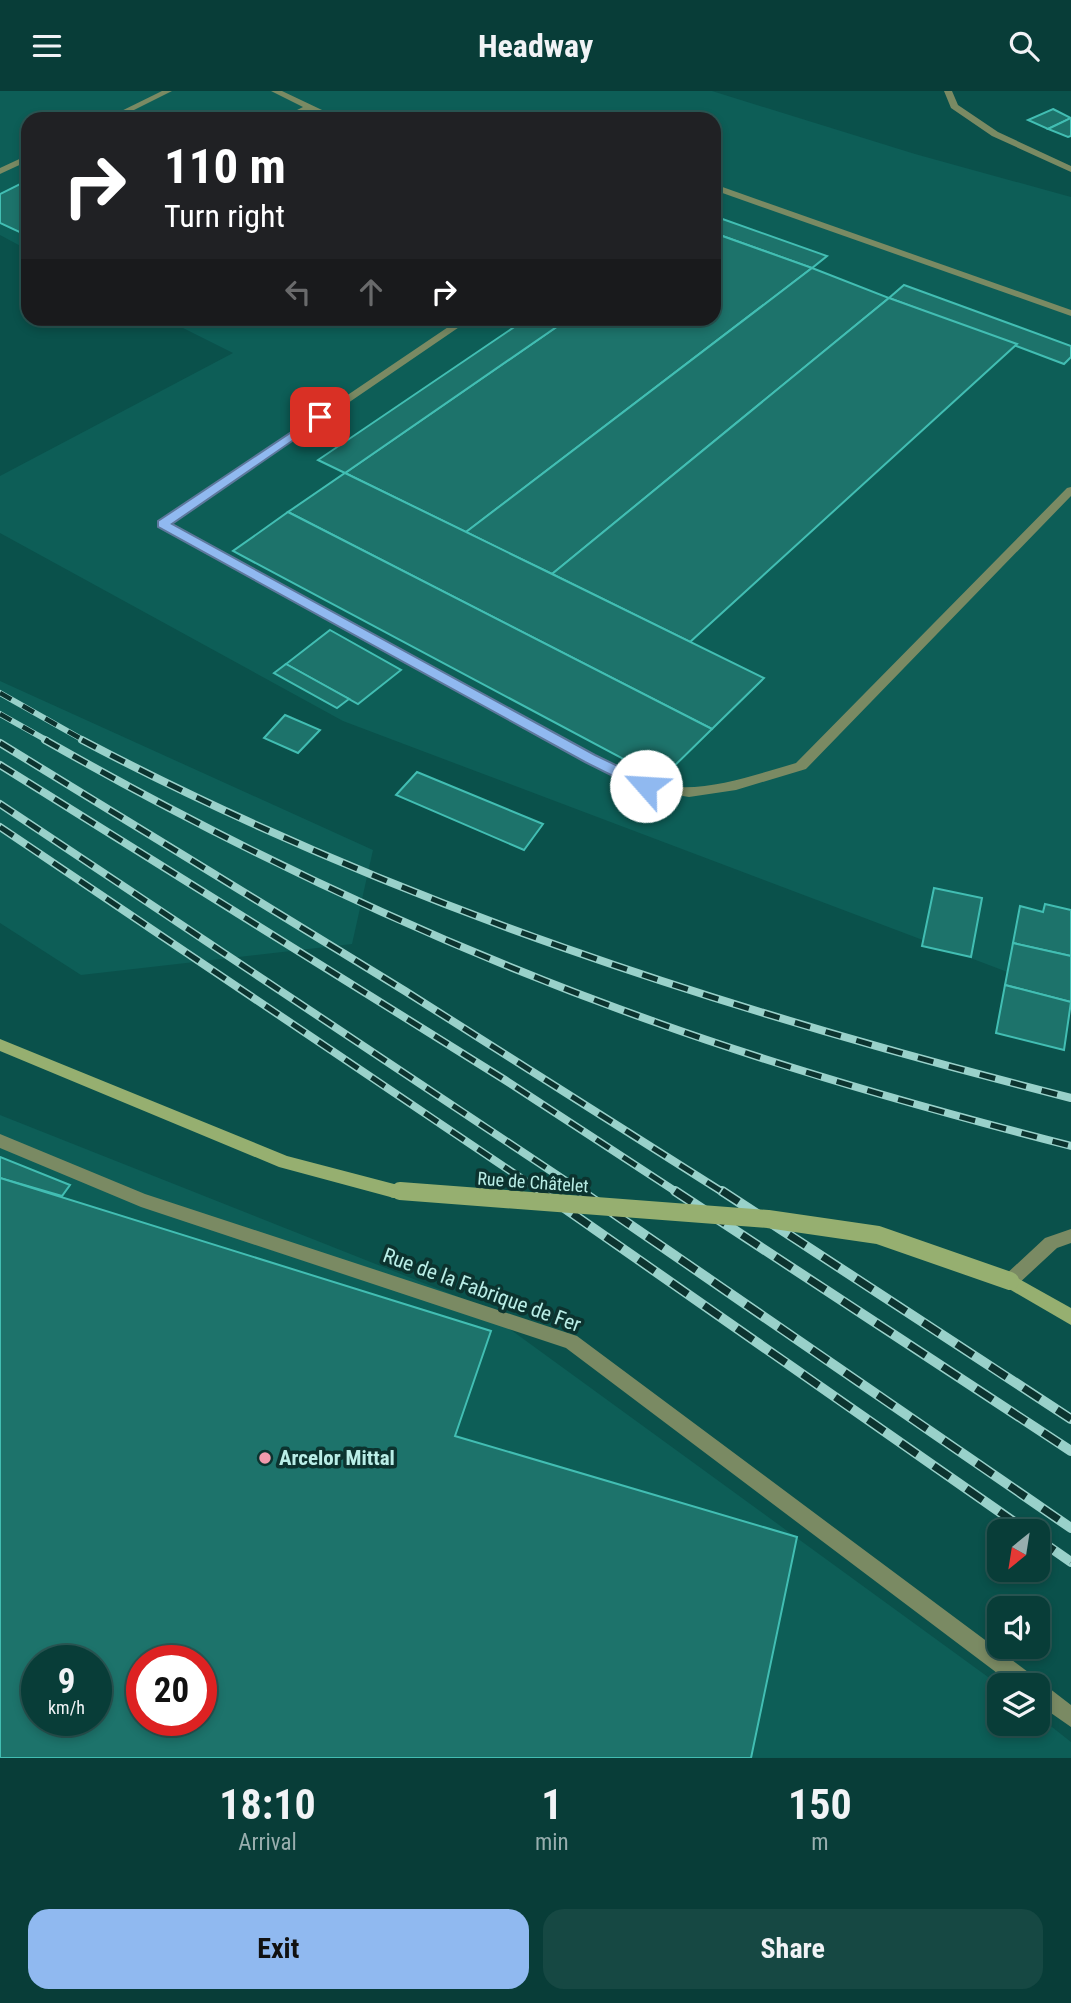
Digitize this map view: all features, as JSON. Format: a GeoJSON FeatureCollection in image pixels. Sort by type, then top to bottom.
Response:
{"type":"FeatureCollection","features":[{"type":"Feature","properties":{"kind":"main road","name":"Rue de Châtelet"},"geometry":{"type":"LineString","coordinates":[[0,1045],[285,1162],[394,1191],[768,1219],[878,1235],[1010,1281],[1071,1317]]}},
{"type":"Feature","properties":{"kind":"street"},"geometry":{"type":"LineString","coordinates":[[124,112],[168,91]]}},
{"type":"Feature","properties":{"kind":"street"},"geometry":{"type":"LineString","coordinates":[[275,91],[318,112]]}},
{"type":"Feature","properties":{"kind":"street"},"geometry":{"type":"LineString","coordinates":[[948,91],[954,106],[995,134],[1071,169]]}},
{"type":"Feature","properties":{"kind":"street"},"geometry":{"type":"LineString","coordinates":[[298,112],[307,108]]}},
{"type":"Feature","properties":{"kind":"street"},"geometry":{"type":"LineString","coordinates":[[0,171],[21,161]]}},
{"type":"Feature","properties":{"kind":"street"},"geometry":{"type":"LineString","coordinates":[[721,189],[1071,313]]}},
{"type":"Feature","properties":{"kind":"street"},"geometry":{"type":"LineString","coordinates":[[456,326],[163,524],[590,759],[646,786],[689,792],[736,785],[801,766],[1071,490]]}},
{"type":"Feature","properties":{"kind":"street","name":"Rue de la Fabrique de Fer"},"geometry":{"type":"LineString","coordinates":[[0,1141],[141,1200],[571,1342],[1013,1673]]}},
{"type":"Feature","properties":{"kind":"street"},"geometry":{"type":"LineString","coordinates":[[1010,1281],[1051,1243],[1071,1236]]}},
{"type":"Feature","properties":{"kind":"street"},"geometry":{"type":"LineString","coordinates":[[1050,1701],[1071,1717]]}},
{"type":"Feature","properties":{"kind":"shaded area"},"geometry":{"type":"Polygon","coordinates":[[[0,91],[712,91],[915,154],[1071,197],[1071,996],[343,721],[0,533],[0,476],[233,353],[179,326],[721,326],[721,112],[21,112],[21,246],[0,235],[0,91]]]}},
{"type":"Feature","properties":{"kind":"shaded area"},"geometry":{"type":"Polygon","coordinates":[[[0,681],[373,850],[352,944],[81,975],[0,923],[0,681]]]}},
{"type":"Feature","properties":{"kind":"shaded area","name":"Arcelor Mittal"},"geometry":{"type":"Polygon","coordinates":[[[0,1115],[474,1303],[987,1676],[987,1736],[1050,1736],[1050,1725],[1071,1742],[1071,1758],[0,1758],[0,1115]]]}},
{"type":"Feature","properties":{"kind":"building"},"geometry":{"type":"Polygon","coordinates":[[[1053,109],[1071,118],[1048,129],[1028,120],[1053,109]]]}},
{"type":"Feature","properties":{"kind":"building"},"geometry":{"type":"Polygon","coordinates":[[[1071,118],[1071,136],[1048,129],[1071,118]]]}},
{"type":"Feature","properties":{"kind":"building"},"geometry":{"type":"Polygon","coordinates":[[[21,184],[21,233],[0,223],[0,194],[21,184]]]}},
{"type":"Feature","properties":{"kind":"building"},"geometry":{"type":"Polygon","coordinates":[[[721,218],[827,256],[812,268],[721,236],[721,218]]]}},
{"type":"Feature","properties":{"kind":"building"},"geometry":{"type":"Polygon","coordinates":[[[721,236],[812,268],[466,532],[345,473],[558,326],[721,326],[721,236]]]}},
{"type":"Feature","properties":{"kind":"building"},"geometry":{"type":"Polygon","coordinates":[[[812,268],[889,298],[552,574],[466,532],[812,268]]]}},
{"type":"Feature","properties":{"kind":"building"},"geometry":{"type":"Polygon","coordinates":[[[904,285],[1071,346],[1071,357],[1064,364],[889,298],[904,285]]]}},
{"type":"Feature","properties":{"kind":"building"},"geometry":{"type":"Polygon","coordinates":[[[889,298],[1017,344],[690,642],[552,574],[889,298]]]}},
{"type":"Feature","properties":{"kind":"building"},"geometry":{"type":"Polygon","coordinates":[[[516,326],[558,326],[345,473],[318,460],[516,326]]]}},
{"type":"Feature","properties":{"kind":"building"},"geometry":{"type":"Polygon","coordinates":[[[345,473],[764,678],[712,729],[288,512],[345,473]]]}},
{"type":"Feature","properties":{"kind":"building"},"geometry":{"type":"Polygon","coordinates":[[[288,512],[712,729],[661,779],[233,551],[288,512]]]}},
{"type":"Feature","properties":{"kind":"building"},"geometry":{"type":"Polygon","coordinates":[[[330,630],[401,670],[358,704],[286,664],[330,630]]]}},
{"type":"Feature","properties":{"kind":"building"},"geometry":{"type":"Polygon","coordinates":[[[286,664],[349,699],[337,708],[274,673],[286,664]]]}},
{"type":"Feature","properties":{"kind":"building"},"geometry":{"type":"Polygon","coordinates":[[[285,715],[320,730],[298,753],[264,738],[285,715]]]}},
{"type":"Feature","properties":{"kind":"building"},"geometry":{"type":"Polygon","coordinates":[[[417,772],[543,824],[524,850],[396,795],[417,772]]]}},
{"type":"Feature","properties":{"kind":"building"},"geometry":{"type":"Polygon","coordinates":[[[934,888],[982,898],[971,957],[922,946],[934,888]]]}},
{"type":"Feature","properties":{"kind":"building"},"geometry":{"type":"Polygon","coordinates":[[[1045,904],[1071,910],[1071,956],[1013,943],[1020,906],[1043,912],[1045,904]]]}},
{"type":"Feature","properties":{"kind":"building"},"geometry":{"type":"Polygon","coordinates":[[[1013,943],[1071,956],[1071,1002],[1005,985],[1013,943]]]}},
{"type":"Feature","properties":{"kind":"building"},"geometry":{"type":"Polygon","coordinates":[[[1005,985],[1071,1002],[1064,1050],[996,1033],[1005,985]]]}},
{"type":"Feature","properties":{"kind":"building"},"geometry":{"type":"Polygon","coordinates":[[[0,1157],[70,1185],[62,1196],[0,1178],[0,1157]]]}},
{"type":"Feature","properties":{"kind":"building","name":"Arcelor Mittal"},"geometry":{"type":"Polygon","coordinates":[[[0,1178],[491,1331],[455,1436],[797,1537],[751,1758],[0,1758],[0,1178]]]}},
{"type":"Feature","properties":{"kind":"railway"},"geometry":{"type":"LineString","coordinates":[[0,693],[85,741]]}},
{"type":"Feature","properties":{"kind":"railway"},"geometry":{"type":"LineString","coordinates":[[0,714],[48,741]]}},
{"type":"Feature","properties":{"kind":"railway"},"geometry":{"type":"LineString","coordinates":[[45,740],[193,820],[344,895],[576,993],[706,1040],[810,1073],[1071,1146]]}},
{"type":"Feature","properties":{"kind":"railway"},"geometry":{"type":"LineString","coordinates":[[82,740],[200,799],[320,853],[442,903],[565,948],[816,1029],[1071,1098]]}},
{"type":"Feature","properties":{"kind":"railway"},"geometry":{"type":"LineString","coordinates":[[0,743],[405,991],[724,1193]]}},
{"type":"Feature","properties":{"kind":"railway"},"geometry":{"type":"LineString","coordinates":[[0,765],[505,1080],[678,1193]]}},
{"type":"Feature","properties":{"kind":"railway"},"geometry":{"type":"LineString","coordinates":[[0,804],[581,1191]]}},
{"type":"Feature","properties":{"kind":"railway"},"geometry":{"type":"LineString","coordinates":[[0,827],[543,1193]]}},
{"type":"Feature","properties":{"kind":"railway"},"geometry":{"type":"LineString","coordinates":[[540,1191],[1010,1519]]}},
{"type":"Feature","properties":{"kind":"railway"},"geometry":{"type":"LineString","coordinates":[[581,1191],[1071,1528]]}},
{"type":"Feature","properties":{"kind":"railway"},"geometry":{"type":"LineString","coordinates":[[675,1191],[1071,1451]]}},
{"type":"Feature","properties":{"kind":"railway"},"geometry":{"type":"LineString","coordinates":[[722,1191],[1071,1419]]}},
{"type":"Feature","properties":{"kind":"railway"},"geometry":{"type":"LineString","coordinates":[[1050,1547],[1071,1562]]}},
{"type":"Feature","properties":{"kind":"place","name":"Arcelor Mittal"},"geometry":{"type":"Point","coordinates":[265,1458]}},
{"type":"Feature","properties":{"kind":"route"},"geometry":{"type":"LineString","coordinates":[[320,417],[163,524],[590,759],[646,786]]}}]}
